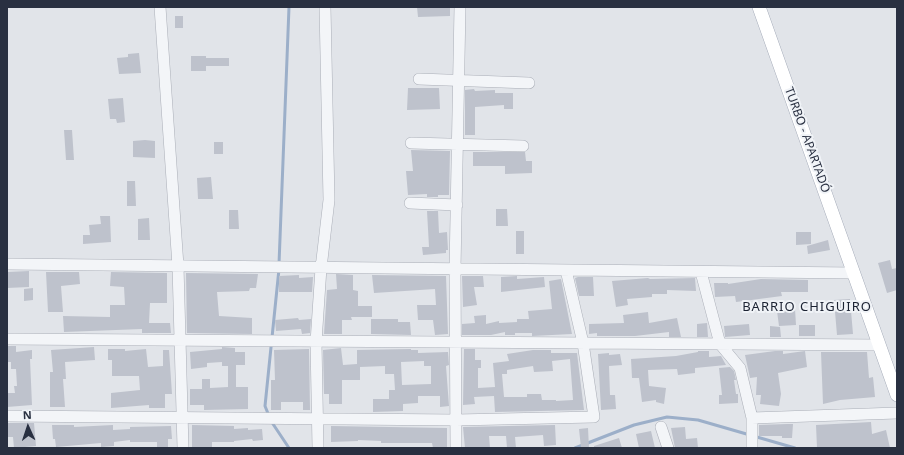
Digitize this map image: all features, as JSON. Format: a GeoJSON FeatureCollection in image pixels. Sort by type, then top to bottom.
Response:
{"type":"FeatureCollection","features":[{"type":"Feature","properties":{"kind":"main road","name":"TURBO - APARTADÓ"},"geometry":{"type":"LineString","coordinates":[[759,7],[897,395]]}},
{"type":"Feature","properties":{"kind":"street"},"geometry":{"type":"LineString","coordinates":[[160,7],[178,266],[183,448]]}},
{"type":"Feature","properties":{"kind":"street"},"geometry":{"type":"LineString","coordinates":[[318,448],[316,342],[321,268],[329,200],[325,7]]}},
{"type":"Feature","properties":{"kind":"street"},"geometry":{"type":"LineString","coordinates":[[456,448],[455,269],[460,7]]}},
{"type":"Feature","properties":{"kind":"street"},"geometry":{"type":"LineString","coordinates":[[419,79],[529,83]]}},
{"type":"Feature","properties":{"kind":"street"},"geometry":{"type":"LineString","coordinates":[[411,143],[523,146]]}},
{"type":"Feature","properties":{"kind":"street"},"geometry":{"type":"LineString","coordinates":[[410,203],[457,205]]}},
{"type":"Feature","properties":{"kind":"street"},"geometry":{"type":"LineString","coordinates":[[7,264],[854,273]]}},
{"type":"Feature","properties":{"kind":"street"},"geometry":{"type":"LineString","coordinates":[[7,416],[264,419],[318,417],[456,420],[594,417],[583,343],[566,270]]}},
{"type":"Feature","properties":{"kind":"street"},"geometry":{"type":"LineString","coordinates":[[701,272],[720,344],[740,368],[751,422],[751,446]]}},
{"type":"Feature","properties":{"kind":"street"},"geometry":{"type":"LineString","coordinates":[[7,339],[879,345]]}},
{"type":"Feature","properties":{"kind":"street"},"geometry":{"type":"LineString","coordinates":[[751,422],[897,413]]}},
{"type":"Feature","properties":{"kind":"street"},"geometry":{"type":"LineString","coordinates":[[661,427],[668,448]]}},
{"type":"Feature","properties":{"kind":"building"},"geometry":{"type":"Polygon","coordinates":[[[417,7],[450,7],[450,16],[418,17],[417,7]]]}},
{"type":"Feature","properties":{"kind":"building"},"geometry":{"type":"Polygon","coordinates":[[[175,16],[183,16],[183,28],[175,28],[175,16]]]}},
{"type":"Feature","properties":{"kind":"building"},"geometry":{"type":"Polygon","coordinates":[[[139,53],[141,73],[119,74],[117,58],[128,57],[128,54],[139,53]]]}},
{"type":"Feature","properties":{"kind":"building"},"geometry":{"type":"Polygon","coordinates":[[[191,56],[206,56],[206,58],[229,58],[229,66],[206,66],[206,71],[191,71],[191,56]]]}},
{"type":"Feature","properties":{"kind":"building"},"geometry":{"type":"Polygon","coordinates":[[[408,88],[439,88],[440,109],[407,110],[408,88]]]}},
{"type":"Feature","properties":{"kind":"building"},"geometry":{"type":"Polygon","coordinates":[[[474,89],[475,91],[495,90],[495,93],[513,93],[513,109],[504,109],[504,105],[475,107],[475,135],[465,135],[465,90],[474,89]]]}},
{"type":"Feature","properties":{"kind":"building"},"geometry":{"type":"Polygon","coordinates":[[[123,98],[125,122],[117,123],[116,119],[110,119],[108,99],[123,98]]]}},
{"type":"Feature","properties":{"kind":"building"},"geometry":{"type":"Polygon","coordinates":[[[64,130],[72,130],[74,160],[66,160],[64,130]]]}},
{"type":"Feature","properties":{"kind":"building"},"geometry":{"type":"Polygon","coordinates":[[[133,141],[155,141],[155,158],[133,157],[133,141]]]}},
{"type":"Feature","properties":{"kind":"building"},"geometry":{"type":"Polygon","coordinates":[[[214,142],[223,142],[223,154],[214,154],[214,142]]]}},
{"type":"Feature","properties":{"kind":"building"},"geometry":{"type":"Polygon","coordinates":[[[411,150],[450,151],[449,195],[427,197],[427,194],[408,195],[406,171],[413,171],[411,150]]]}},
{"type":"Feature","properties":{"kind":"building"},"geometry":{"type":"Polygon","coordinates":[[[473,152],[525,152],[526,161],[532,161],[532,173],[505,174],[505,166],[473,166],[473,152]]]}},
{"type":"Feature","properties":{"kind":"building"},"geometry":{"type":"Polygon","coordinates":[[[211,177],[213,199],[198,199],[197,178],[211,177]]]}},
{"type":"Feature","properties":{"kind":"building"},"geometry":{"type":"Polygon","coordinates":[[[127,181],[135,181],[136,206],[127,206],[127,181]]]}},
{"type":"Feature","properties":{"kind":"building"},"geometry":{"type":"Polygon","coordinates":[[[496,209],[507,209],[508,226],[496,226],[496,209]]]}},
{"type":"Feature","properties":{"kind":"building"},"geometry":{"type":"Polygon","coordinates":[[[229,210],[238,210],[239,229],[229,229],[229,210]]]}},
{"type":"Feature","properties":{"kind":"building"},"geometry":{"type":"Polygon","coordinates":[[[427,211],[438,211],[439,233],[447,232],[448,250],[446,250],[446,253],[423,255],[422,247],[429,247],[427,211]]]}},
{"type":"Feature","properties":{"kind":"building"},"geometry":{"type":"Polygon","coordinates":[[[100,216],[110,216],[111,242],[83,244],[83,235],[90,235],[89,225],[101,224],[100,216]]]}},
{"type":"Feature","properties":{"kind":"building"},"geometry":{"type":"Polygon","coordinates":[[[149,218],[150,240],[138,240],[138,219],[149,218]]]}},
{"type":"Feature","properties":{"kind":"building"},"geometry":{"type":"Polygon","coordinates":[[[516,231],[524,231],[524,254],[516,254],[516,231]]]}},
{"type":"Feature","properties":{"kind":"building"},"geometry":{"type":"Polygon","coordinates":[[[796,232],[811,232],[811,244],[796,245],[796,232]]]}},
{"type":"Feature","properties":{"kind":"building"},"geometry":{"type":"Polygon","coordinates":[[[828,240],[830,250],[808,254],[807,246],[828,240]]]}},
{"type":"Feature","properties":{"kind":"building"},"geometry":{"type":"Polygon","coordinates":[[[890,260],[892,269],[897,268],[897,290],[887,293],[878,263],[890,260]]]}},
{"type":"Feature","properties":{"kind":"building"},"geometry":{"type":"Polygon","coordinates":[[[29,271],[29,287],[7,288],[7,272],[29,271]]]}},
{"type":"Feature","properties":{"kind":"building"},"geometry":{"type":"Polygon","coordinates":[[[46,272],[79,272],[80,284],[61,286],[63,312],[48,312],[46,272]]]}},
{"type":"Feature","properties":{"kind":"building"},"geometry":{"type":"Polygon","coordinates":[[[111,272],[167,273],[167,303],[150,303],[149,323],[170,323],[171,333],[142,333],[142,329],[64,332],[63,316],[110,317],[110,305],[125,305],[124,287],[110,286],[111,272]]]}},
{"type":"Feature","properties":{"kind":"building"},"geometry":{"type":"Polygon","coordinates":[[[186,273],[258,274],[256,288],[250,288],[249,291],[217,292],[219,316],[252,318],[252,334],[187,333],[186,273]]]}},
{"type":"Feature","properties":{"kind":"building"},"geometry":{"type":"Polygon","coordinates":[[[336,274],[353,275],[353,290],[358,291],[358,306],[372,306],[372,317],[351,317],[352,320],[342,320],[342,334],[324,334],[327,290],[337,289],[336,274]]]}},
{"type":"Feature","properties":{"kind":"building"},"geometry":{"type":"Polygon","coordinates":[[[299,275],[299,278],[313,277],[312,292],[279,292],[279,276],[299,275]]]}},
{"type":"Feature","properties":{"kind":"building"},"geometry":{"type":"Polygon","coordinates":[[[372,275],[446,276],[448,334],[435,335],[433,320],[418,320],[417,305],[436,305],[435,289],[374,293],[372,275]]]}},
{"type":"Feature","properties":{"kind":"building"},"geometry":{"type":"Polygon","coordinates":[[[462,276],[483,276],[484,287],[474,287],[477,305],[463,307],[462,276]]]}},
{"type":"Feature","properties":{"kind":"building"},"geometry":{"type":"Polygon","coordinates":[[[517,276],[517,279],[544,277],[545,287],[501,292],[501,277],[517,276]]]}},
{"type":"Feature","properties":{"kind":"building"},"geometry":{"type":"Polygon","coordinates":[[[593,277],[594,296],[579,296],[575,278],[593,277]]]}},
{"type":"Feature","properties":{"kind":"building"},"geometry":{"type":"Polygon","coordinates":[[[648,278],[695,278],[696,291],[667,290],[667,294],[652,294],[652,297],[627,299],[628,305],[616,307],[612,281],[648,278]]]}},
{"type":"Feature","properties":{"kind":"building"},"geometry":{"type":"Polygon","coordinates":[[[561,279],[572,334],[532,336],[532,333],[515,333],[515,335],[505,335],[505,332],[491,335],[462,335],[462,324],[475,323],[474,316],[486,315],[486,324],[499,321],[499,323],[517,322],[517,319],[529,319],[528,311],[552,309],[549,281],[561,279]]]}},
{"type":"Feature","properties":{"kind":"building"},"geometry":{"type":"Polygon","coordinates":[[[761,279],[808,280],[808,292],[781,292],[782,296],[736,302],[735,296],[715,297],[714,283],[728,284],[761,279]]]}},
{"type":"Feature","properties":{"kind":"building"},"geometry":{"type":"Polygon","coordinates":[[[33,288],[33,300],[24,301],[24,289],[33,288]]]}},
{"type":"Feature","properties":{"kind":"building"},"geometry":{"type":"Polygon","coordinates":[[[850,299],[853,334],[837,335],[834,300],[850,299]]]}},
{"type":"Feature","properties":{"kind":"building"},"geometry":{"type":"Polygon","coordinates":[[[795,309],[796,325],[779,326],[777,311],[795,309]]]}},
{"type":"Feature","properties":{"kind":"building"},"geometry":{"type":"Polygon","coordinates":[[[648,312],[649,323],[677,318],[681,337],[669,337],[669,332],[635,336],[597,336],[597,333],[589,334],[589,324],[624,323],[623,315],[648,312]]]}},
{"type":"Feature","properties":{"kind":"building"},"geometry":{"type":"Polygon","coordinates":[[[298,318],[299,320],[311,319],[310,333],[302,334],[301,329],[276,331],[275,320],[298,318]]]}},
{"type":"Feature","properties":{"kind":"building"},"geometry":{"type":"Polygon","coordinates":[[[371,319],[398,319],[398,322],[410,322],[411,335],[371,334],[371,319]]]}},
{"type":"Feature","properties":{"kind":"building"},"geometry":{"type":"Polygon","coordinates":[[[707,323],[708,337],[697,337],[697,324],[707,323]]]}},
{"type":"Feature","properties":{"kind":"building"},"geometry":{"type":"Polygon","coordinates":[[[749,324],[750,335],[725,337],[724,326],[749,324]]]}},
{"type":"Feature","properties":{"kind":"building"},"geometry":{"type":"Polygon","coordinates":[[[799,325],[815,325],[815,336],[799,336],[799,325]]]}},
{"type":"Feature","properties":{"kind":"building"},"geometry":{"type":"Polygon","coordinates":[[[770,326],[780,327],[781,337],[770,337],[770,326]]]}},
{"type":"Feature","properties":{"kind":"building"},"geometry":{"type":"Polygon","coordinates":[[[7,346],[16,346],[16,352],[32,350],[32,359],[30,359],[32,405],[7,407],[7,393],[15,393],[14,386],[17,386],[16,369],[11,369],[11,362],[7,362],[7,346]]]}},
{"type":"Feature","properties":{"kind":"building"},"geometry":{"type":"Polygon","coordinates":[[[94,347],[95,360],[65,362],[66,379],[63,379],[65,407],[50,407],[50,372],[53,372],[51,350],[94,347]]]}},
{"type":"Feature","properties":{"kind":"building"},"geometry":{"type":"Polygon","coordinates":[[[222,347],[235,348],[235,352],[245,352],[245,365],[236,365],[236,387],[248,387],[248,409],[204,410],[204,405],[190,405],[190,389],[202,389],[202,379],[210,379],[210,388],[228,387],[228,366],[222,366],[222,362],[207,363],[207,367],[191,369],[190,352],[222,349],[222,347]]]}},
{"type":"Feature","properties":{"kind":"building"},"geometry":{"type":"Polygon","coordinates":[[[341,348],[343,365],[357,364],[357,350],[411,349],[418,350],[418,353],[448,352],[449,365],[446,366],[449,406],[440,407],[440,396],[418,396],[418,403],[403,404],[403,411],[373,412],[373,399],[389,399],[389,390],[395,390],[394,374],[385,374],[385,366],[360,367],[360,380],[342,380],[342,404],[329,404],[329,394],[324,394],[323,350],[341,348]],[[424,361],[401,362],[402,385],[431,384],[431,366],[424,366],[424,361]]]}},
{"type":"Feature","properties":{"kind":"building"},"geometry":{"type":"Polygon","coordinates":[[[108,349],[125,349],[125,351],[146,349],[148,367],[163,366],[163,350],[169,350],[172,394],[165,394],[165,408],[149,408],[149,405],[111,408],[111,393],[140,390],[139,376],[112,376],[112,360],[108,360],[108,349]]]}},
{"type":"Feature","properties":{"kind":"building"},"geometry":{"type":"Polygon","coordinates":[[[309,349],[310,410],[303,410],[303,402],[281,402],[281,410],[271,410],[271,380],[275,380],[274,350],[309,349]]]}},
{"type":"Feature","properties":{"kind":"building"},"geometry":{"type":"Polygon","coordinates":[[[464,349],[475,349],[475,360],[481,360],[481,368],[478,368],[478,388],[495,387],[493,363],[509,361],[507,354],[533,350],[551,350],[551,353],[577,353],[584,410],[495,412],[494,396],[474,397],[475,404],[463,405],[464,349]],[[570,359],[552,361],[553,371],[534,372],[533,366],[507,370],[507,374],[502,374],[504,397],[527,397],[527,394],[541,394],[542,400],[573,400],[570,359]]]}},
{"type":"Feature","properties":{"kind":"building"},"geometry":{"type":"Polygon","coordinates":[[[698,351],[709,351],[709,357],[721,356],[726,365],[695,368],[695,373],[678,375],[677,369],[648,370],[649,386],[666,388],[664,404],[656,402],[656,400],[642,402],[639,378],[632,378],[631,359],[676,356],[698,351]]]}},
{"type":"Feature","properties":{"kind":"building"},"geometry":{"type":"Polygon","coordinates":[[[783,351],[783,354],[805,351],[807,367],[778,373],[781,394],[779,406],[760,404],[761,395],[756,395],[757,377],[750,378],[745,355],[783,351]]]}},
{"type":"Feature","properties":{"kind":"building"},"geometry":{"type":"Polygon","coordinates":[[[821,352],[867,352],[869,378],[873,377],[875,397],[840,400],[823,404],[821,352]]]}},
{"type":"Feature","properties":{"kind":"building"},"geometry":{"type":"Polygon","coordinates":[[[609,353],[609,355],[620,354],[622,365],[609,366],[610,395],[615,395],[616,409],[601,410],[598,354],[609,353]]]}},
{"type":"Feature","properties":{"kind":"building"},"geometry":{"type":"Polygon","coordinates":[[[730,367],[734,371],[736,380],[734,380],[736,394],[738,394],[738,403],[719,404],[719,395],[722,395],[719,368],[730,367]]]}},
{"type":"Feature","properties":{"kind":"building"},"geometry":{"type":"Polygon","coordinates":[[[871,422],[872,434],[886,430],[890,448],[817,448],[816,425],[871,422]]]}},
{"type":"Feature","properties":{"kind":"building"},"geometry":{"type":"Polygon","coordinates":[[[7,423],[34,423],[36,446],[14,448],[13,437],[7,437],[7,423]]]}},
{"type":"Feature","properties":{"kind":"building"},"geometry":{"type":"Polygon","coordinates":[[[793,424],[792,438],[782,438],[782,436],[759,436],[759,425],[793,424]]]}},
{"type":"Feature","properties":{"kind":"building"},"geometry":{"type":"Polygon","coordinates":[[[52,425],[74,425],[74,427],[113,425],[113,430],[130,429],[130,427],[171,426],[172,439],[168,439],[168,448],[157,448],[157,442],[130,442],[130,440],[114,442],[114,446],[101,447],[101,443],[56,447],[55,439],[53,439],[52,425]]]}},
{"type":"Feature","properties":{"kind":"building"},"geometry":{"type":"Polygon","coordinates":[[[192,425],[234,426],[234,429],[248,428],[248,430],[262,429],[263,440],[253,441],[252,439],[234,442],[212,442],[212,448],[192,448],[192,425]]]}},
{"type":"Feature","properties":{"kind":"building"},"geometry":{"type":"Polygon","coordinates":[[[555,425],[556,445],[544,446],[543,435],[515,437],[516,448],[507,448],[506,436],[489,436],[490,448],[465,448],[463,427],[555,425]]]}},
{"type":"Feature","properties":{"kind":"building"},"geometry":{"type":"Polygon","coordinates":[[[331,426],[447,428],[447,448],[433,448],[432,443],[381,443],[381,441],[358,440],[331,442],[331,426]]]}},
{"type":"Feature","properties":{"kind":"building"},"geometry":{"type":"Polygon","coordinates":[[[685,427],[686,439],[697,438],[698,448],[675,448],[671,428],[685,427]]]}},
{"type":"Feature","properties":{"kind":"building"},"geometry":{"type":"Polygon","coordinates":[[[588,428],[589,448],[581,448],[579,429],[588,428]]]}},
{"type":"Feature","properties":{"kind":"building"},"geometry":{"type":"Polygon","coordinates":[[[651,431],[655,448],[639,448],[636,434],[651,431]]]}},
{"type":"Feature","properties":{"kind":"building"},"geometry":{"type":"Polygon","coordinates":[[[619,438],[622,448],[594,448],[594,446],[619,438]]]}},
{"type":"Feature","properties":{"kind":"waterway"},"geometry":{"type":"LineString","coordinates":[[279,264],[289,7]]}},
{"type":"Feature","properties":{"kind":"waterway"},"geometry":{"type":"LineString","coordinates":[[269,416],[265,406],[279,269]]}},
{"type":"Feature","properties":{"kind":"waterway"},"geometry":{"type":"LineString","coordinates":[[575,448],[634,425],[667,417],[698,420],[795,448]]}},
{"type":"Feature","properties":{"kind":"waterway"},"geometry":{"type":"LineString","coordinates":[[271,421],[289,448]]}},
{"type":"Feature","properties":{"kind":"district","name":"BARRIO CHIGUIRO"},"geometry":{"type":"Point","coordinates":[807,307]}}]}
